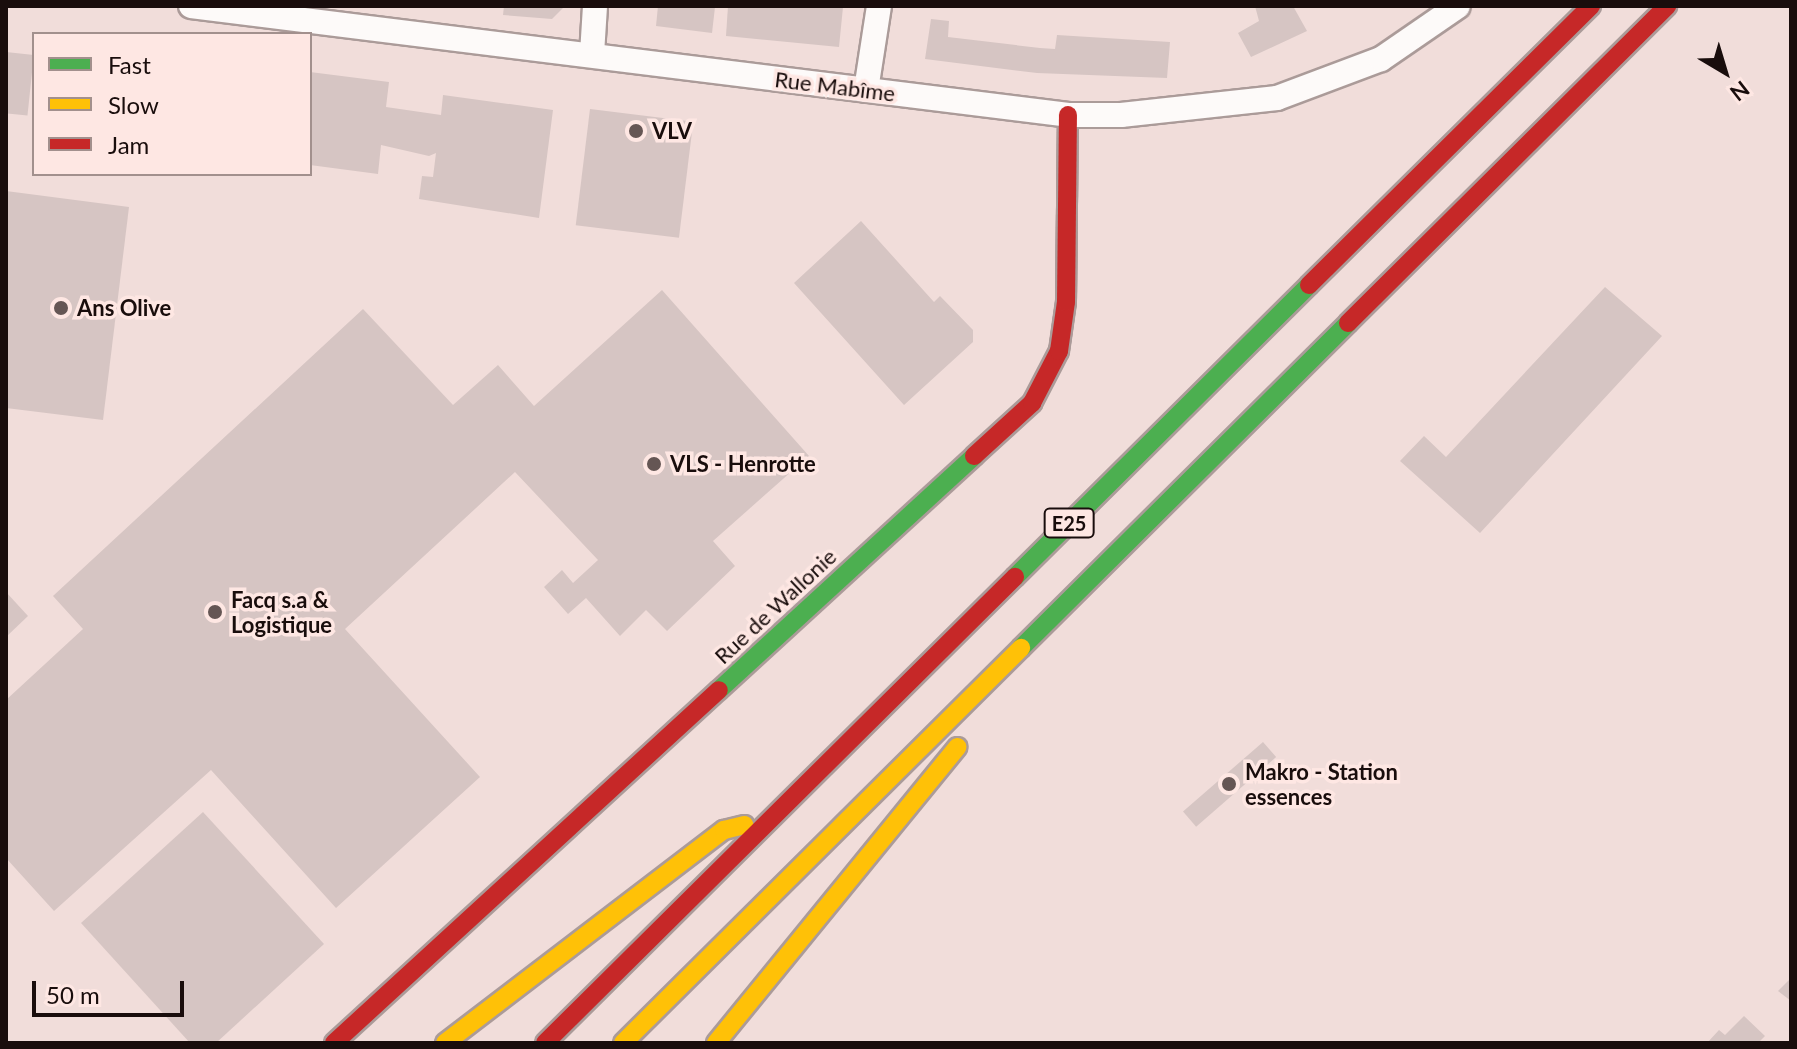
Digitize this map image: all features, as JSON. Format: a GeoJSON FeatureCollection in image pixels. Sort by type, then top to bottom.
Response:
{"type":"FeatureCollection","features":[{"type":"Feature","properties":{"kind":"main road","name":"E25"},"geometry":{"type":"LineString","coordinates":[[545,1043],[1591,6]]}},
{"type":"Feature","properties":{"kind":"main road","name":"E25"},"geometry":{"type":"LineString","coordinates":[[623,1043],[1667,6]]}},
{"type":"Feature","properties":{"kind":"main road","name":"Rue de Wallonie"},"geometry":{"type":"LineString","coordinates":[[334,1043],[1032,403],[1059,351],[1066,302],[1068,115]]}},
{"type":"Feature","properties":{"kind":"main road"},"geometry":{"type":"LineString","coordinates":[[1003,694],[1287,404],[1314,356]]}},
{"type":"Feature","properties":{"kind":"main road"},"geometry":{"type":"LineString","coordinates":[[716,1043],[972,728]]}},
{"type":"Feature","properties":{"kind":"main road"},"geometry":{"type":"LineString","coordinates":[[445,1043],[724,830],[770,820]]}},
{"type":"Feature","properties":{"kind":"street","name":"Rue Mabîme"},"geometry":{"type":"LineString","coordinates":[[191,6],[282,11],[1068,115],[1121,115],[1277,98],[1381,59],[1458,6]]}},
{"type":"Feature","properties":{"kind":"street"},"geometry":{"type":"LineString","coordinates":[[592,54],[595,6]]}},
{"type":"Feature","properties":{"kind":"street"},"geometry":{"type":"LineString","coordinates":[[866,90],[879,6]]}},
{"type":"Feature","properties":{"kind":"building"},"geometry":{"type":"Polygon","coordinates":[[[504,6],[565,6],[552,19],[503,15],[504,6]]]}},
{"type":"Feature","properties":{"kind":"building"},"geometry":{"type":"Polygon","coordinates":[[[658,6],[715,7],[712,33],[656,26],[658,6]]]}},
{"type":"Feature","properties":{"kind":"building"},"geometry":{"type":"Polygon","coordinates":[[[728,6],[843,7],[839,47],[726,36],[728,6]]]}},
{"type":"Feature","properties":{"kind":"building"},"geometry":{"type":"Polygon","coordinates":[[[1255,6],[1293,6],[1307,31],[1251,57],[1238,33],[1259,21],[1255,6]]]}},
{"type":"Feature","properties":{"kind":"building"},"geometry":{"type":"Polygon","coordinates":[[[931,19],[949,21],[948,37],[1040,48],[1055,49],[1057,35],[1170,42],[1167,78],[1037,73],[925,59],[931,19]]]}},
{"type":"Feature","properties":{"kind":"building"},"geometry":{"type":"Polygon","coordinates":[[[6,52],[32,55],[27,116],[6,113],[6,52]]]}},
{"type":"Feature","properties":{"kind":"building"},"geometry":{"type":"Polygon","coordinates":[[[312,72],[389,82],[386,107],[441,115],[443,95],[553,110],[539,218],[419,199],[422,176],[433,177],[436,153],[429,156],[381,145],[378,174],[312,165],[312,72]]]}},
{"type":"Feature","properties":{"kind":"building"},"geometry":{"type":"Polygon","coordinates":[[[590,109],[693,122],[679,238],[576,225],[590,109]]]}},
{"type":"Feature","properties":{"kind":"building","name":"Ans Olive"},"geometry":{"type":"Polygon","coordinates":[[[6,191],[129,207],[103,420],[6,408],[6,191]]]}},
{"type":"Feature","properties":{"kind":"building"},"geometry":{"type":"Polygon","coordinates":[[[861,221],[934,302],[940,296],[973,330],[973,342],[904,405],[794,283],[861,221]]]}},
{"type":"Feature","properties":{"kind":"building"},"geometry":{"type":"Polygon","coordinates":[[[1605,287],[1662,336],[1480,533],[1400,461],[1424,436],[1446,457],[1605,287]]]}},
{"type":"Feature","properties":{"kind":"building"},"geometry":{"type":"Polygon","coordinates":[[[662,290],[809,456],[713,541],[735,566],[667,631],[646,610],[620,636],[586,598],[568,614],[544,587],[562,570],[573,583],[598,560],[515,472],[345,629],[480,777],[336,908],[211,770],[54,911],[6,858],[6,700],[83,629],[53,596],[363,309],[453,405],[498,365],[534,406],[662,290]]]}},
{"type":"Feature","properties":{"kind":"building"},"geometry":{"type":"Polygon","coordinates":[[[6,592],[28,616],[6,637],[6,592]]]}},
{"type":"Feature","properties":{"kind":"building","name":"Makro - Station essences"},"geometry":{"type":"Polygon","coordinates":[[[1263,742],[1276,757],[1196,827],[1183,812],[1263,742]]]}},
{"type":"Feature","properties":{"kind":"building"},"geometry":{"type":"Polygon","coordinates":[[[203,812],[324,944],[216,1043],[190,1043],[81,923],[203,812]]]}},
{"type":"Feature","properties":{"kind":"building"},"geometry":{"type":"Polygon","coordinates":[[[1791,978],[1791,1001],[1778,991],[1791,978]]]}},
{"type":"Feature","properties":{"kind":"building"},"geometry":{"type":"Polygon","coordinates":[[[1744,1016],[1765,1036],[1758,1043],[1707,1043],[1719,1030],[1725,1035],[1744,1016]]]}},
{"type":"Feature","properties":{"kind":"traffic: fast"},"geometry":{"type":"LineString","coordinates":[[1015,577],[1309,285]]}},
{"type":"Feature","properties":{"kind":"traffic: fast"},"geometry":{"type":"LineString","coordinates":[[1021,648],[1348,323]]}},
{"type":"Feature","properties":{"kind":"traffic: fast"},"geometry":{"type":"LineString","coordinates":[[719,690],[974,456]]}},
{"type":"Feature","properties":{"kind":"traffic: slow"},"geometry":{"type":"LineString","coordinates":[[623,1043],[1021,648]]}},
{"type":"Feature","properties":{"kind":"traffic: slow"},"geometry":{"type":"LineString","coordinates":[[716,1043],[957,747]]}},
{"type":"Feature","properties":{"kind":"traffic: slow"},"geometry":{"type":"LineString","coordinates":[[445,1043],[724,830],[744,825]]}},
{"type":"Feature","properties":{"kind":"traffic: jam"},"geometry":{"type":"LineString","coordinates":[[1309,285],[1591,6]]}},
{"type":"Feature","properties":{"kind":"traffic: jam"},"geometry":{"type":"LineString","coordinates":[[1348,323],[1667,6]]}},
{"type":"Feature","properties":{"kind":"traffic: jam"},"geometry":{"type":"LineString","coordinates":[[974,456],[1032,403],[1059,351],[1066,302],[1068,115]]}},
{"type":"Feature","properties":{"kind":"traffic: jam"},"geometry":{"type":"LineString","coordinates":[[545,1043],[1015,577]]}},
{"type":"Feature","properties":{"kind":"traffic: jam"},"geometry":{"type":"LineString","coordinates":[[334,1043],[719,690]]}},
{"type":"Feature","properties":{"kind":"place","name":"VLV"},"geometry":{"type":"Point","coordinates":[636,131]}},
{"type":"Feature","properties":{"kind":"place","name":"Ans Olive"},"geometry":{"type":"Point","coordinates":[61,308]}},
{"type":"Feature","properties":{"kind":"place","name":"VLS - Henrotte"},"geometry":{"type":"Point","coordinates":[654,464]}},
{"type":"Feature","properties":{"kind":"place","name":"Facq s.a & Logistique"},"geometry":{"type":"Point","coordinates":[215,612]}},
{"type":"Feature","properties":{"kind":"place","name":"Makro - Station essences"},"geometry":{"type":"Point","coordinates":[1229,784]}}]}
